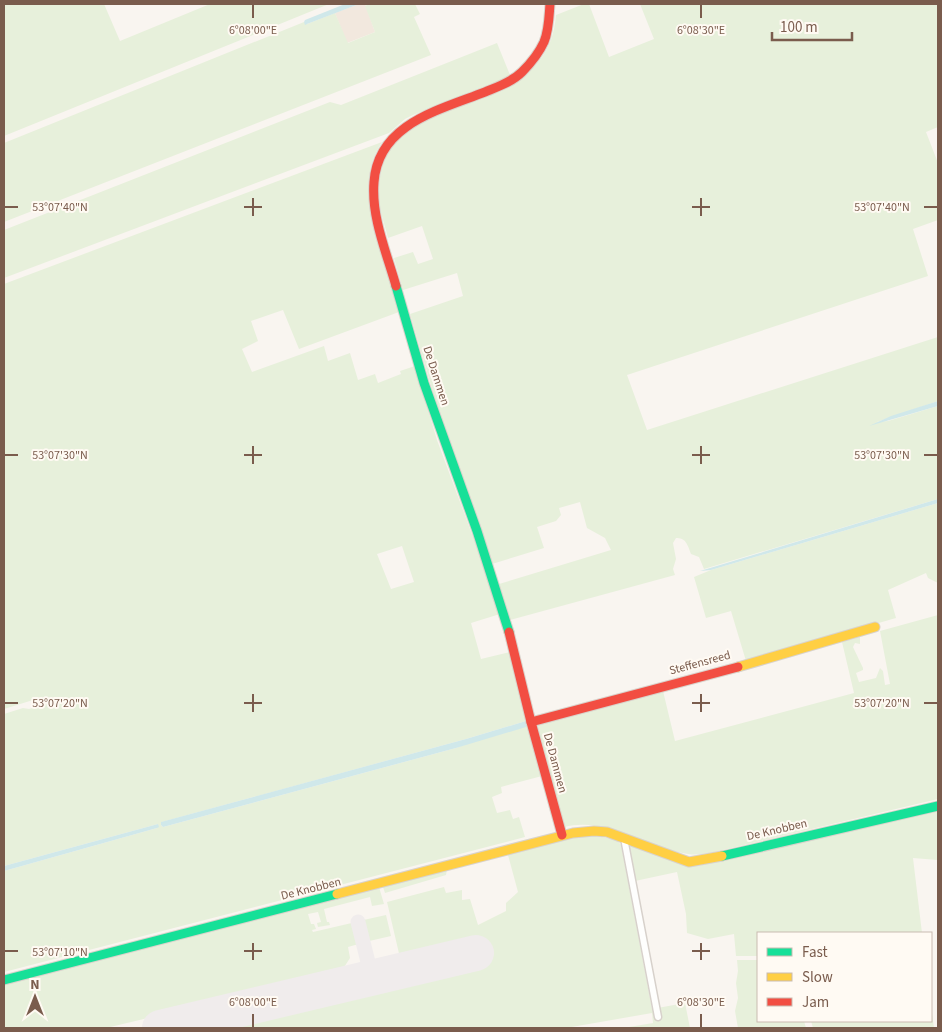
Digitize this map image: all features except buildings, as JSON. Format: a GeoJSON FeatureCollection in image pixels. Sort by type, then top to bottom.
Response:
{"type":"FeatureCollection","features":[{"type":"Feature","properties":{"kind":"street","name":"De Dammen"},"geometry":{"type":"LineString","coordinates":[[550,4],[549,22],[544,40],[521,74],[504,84],[422,117],[398,132],[382,152],[377,163],[374,197],[380,231],[424,383],[508,626],[531,722],[562,835]]}},
{"type":"Feature","properties":{"kind":"street","name":"Steffensreed"},"geometry":{"type":"LineString","coordinates":[[531,722],[796,651],[875,627]]}},
{"type":"Feature","properties":{"kind":"street","name":"De Knobben"},"geometry":{"type":"LineString","coordinates":[[4,980],[562,835],[594,831],[607,832],[689,862],[723,856],[938,806]]}},
{"type":"Feature","properties":{"kind":"street"},"geometry":{"type":"LineString","coordinates":[[624,838],[658,1017]]}},
{"type":"Feature","properties":{"kind":"shaded area"},"geometry":{"type":"Polygon","coordinates":[[[359,4],[365,4],[375,32],[347,43],[335,13],[359,4]]]}},
{"type":"Feature","properties":{"kind":"green space"},"geometry":{"type":"Polygon","coordinates":[[[4,4],[104,4],[120,41],[210,4],[329,4],[4,136],[4,4]]]}},
{"type":"Feature","properties":{"kind":"green space"},"geometry":{"type":"Polygon","coordinates":[[[369,4],[415,4],[420,14],[414,17],[431,55],[4,222],[4,143],[304,22],[307,24],[335,13],[348,43],[375,32],[365,6],[369,4]]]}},
{"type":"Feature","properties":{"kind":"green space"},"geometry":{"type":"Polygon","coordinates":[[[584,4],[589,4],[609,57],[654,39],[640,4],[938,4],[938,127],[926,132],[938,163],[938,220],[913,229],[928,276],[627,375],[647,430],[938,337],[938,401],[877,422],[888,421],[938,406],[938,499],[704,569],[699,557],[691,554],[688,545],[682,539],[676,538],[673,543],[676,559],[673,569],[675,575],[510,620],[499,584],[611,550],[605,538],[587,528],[580,502],[559,508],[561,515],[556,521],[537,527],[544,548],[492,564],[444,430],[410,314],[463,296],[457,273],[403,290],[394,258],[413,252],[418,264],[433,259],[422,226],[388,238],[379,197],[385,160],[404,135],[431,118],[495,92],[524,76],[546,51],[556,15],[584,4]]]}},
{"type":"Feature","properties":{"kind":"green space"},"geometry":{"type":"Polygon","coordinates":[[[497,43],[510,75],[504,79],[413,115],[405,119],[389,133],[4,278],[4,230],[330,102],[341,105],[497,43]]]}},
{"type":"Feature","properties":{"kind":"green space"},"geometry":{"type":"Polygon","coordinates":[[[382,142],[370,170],[368,185],[369,201],[399,312],[299,349],[283,310],[251,321],[258,341],[242,349],[252,372],[324,346],[328,361],[350,353],[358,380],[375,374],[378,383],[401,374],[400,371],[415,366],[437,440],[500,614],[471,623],[481,659],[510,652],[542,776],[501,787],[502,793],[492,797],[497,813],[510,810],[513,819],[519,817],[525,837],[4,972],[4,871],[157,828],[158,824],[4,866],[4,714],[23,708],[36,707],[33,700],[4,709],[4,284],[382,142]],[[402,546],[377,554],[391,589],[414,582],[402,546]],[[526,721],[162,822],[161,825],[163,827],[456,748],[526,721]]]}},
{"type":"Feature","properties":{"kind":"green space"},"geometry":{"type":"Polygon","coordinates":[[[938,503],[938,583],[928,578],[926,573],[888,590],[896,618],[746,661],[731,611],[706,618],[694,577],[711,570],[938,503]]]}},
{"type":"Feature","properties":{"kind":"green space"},"geometry":{"type":"Polygon","coordinates":[[[938,615],[938,799],[706,854],[688,854],[672,851],[611,829],[596,826],[564,827],[537,725],[663,691],[675,741],[854,693],[842,642],[860,637],[860,644],[855,643],[853,647],[863,668],[863,670],[856,673],[859,682],[876,678],[880,668],[883,671],[885,685],[890,684],[880,631],[938,615]]]}},
{"type":"Feature","properties":{"kind":"green space"},"geometry":{"type":"Polygon","coordinates":[[[938,808],[938,860],[913,858],[922,932],[757,932],[757,956],[736,956],[734,934],[708,939],[687,933],[686,914],[677,872],[635,881],[629,849],[631,846],[677,862],[698,866],[938,808]]]}},
{"type":"Feature","properties":{"kind":"green space"},"geometry":{"type":"Polygon","coordinates":[[[591,835],[617,840],[621,845],[652,1009],[685,1003],[690,1028],[623,1028],[653,1023],[652,1013],[566,1028],[208,1028],[404,982],[405,978],[478,960],[474,945],[401,962],[387,902],[444,887],[446,893],[462,890],[462,900],[470,899],[478,925],[506,911],[506,903],[518,892],[508,855],[561,840],[591,835]]]}},
{"type":"Feature","properties":{"kind":"green space"},"geometry":{"type":"Polygon","coordinates":[[[447,869],[446,875],[385,893],[383,887],[385,884],[447,869]]]}},
{"type":"Feature","properties":{"kind":"green space"},"geometry":{"type":"Polygon","coordinates":[[[379,887],[384,904],[372,906],[370,897],[324,909],[327,922],[330,925],[318,927],[317,923],[321,922],[318,912],[308,914],[311,924],[314,924],[316,929],[312,930],[313,932],[356,922],[362,943],[348,947],[350,958],[341,972],[106,1028],[4,1028],[4,982],[379,887]]]}},
{"type":"Feature","properties":{"kind":"green space"},"geometry":{"type":"Polygon","coordinates":[[[386,915],[391,936],[365,942],[359,921],[386,915]]]}},
{"type":"Feature","properties":{"kind":"green space"},"geometry":{"type":"Polygon","coordinates":[[[737,960],[757,960],[757,1022],[804,1022],[806,1028],[738,1028],[735,1011],[738,998],[736,983],[737,960]]]}},
{"type":"Feature","properties":{"kind":"green space"},"geometry":{"type":"Polygon","coordinates":[[[932,1013],[934,1028],[813,1028],[811,1022],[932,1022],[932,1013]]]}},
{"type":"Feature","properties":{"kind":"water"},"geometry":{"type":"Polygon","coordinates":[[[345,4],[359,4],[305,25],[305,20],[345,4]]]}},
{"type":"Feature","properties":{"kind":"water"},"geometry":{"type":"Polygon","coordinates":[[[938,401],[938,406],[869,426],[891,416],[938,401]]]}},
{"type":"Feature","properties":{"kind":"water"},"geometry":{"type":"Polygon","coordinates":[[[938,499],[938,503],[711,570],[700,571],[938,499]]]}},
{"type":"Feature","properties":{"kind":"water"},"geometry":{"type":"Polygon","coordinates":[[[526,721],[526,727],[456,748],[163,827],[161,825],[161,822],[526,721]]]}},
{"type":"Feature","properties":{"kind":"water"},"geometry":{"type":"Polygon","coordinates":[[[158,824],[159,827],[157,828],[4,871],[4,866],[158,824]]]}},
{"type":"Feature","properties":{"kind":"taxiway"},"geometry":{"type":"LineString","coordinates":[[358,922],[372,978]]}},
{"type":"Feature","properties":{"kind":"runway"},"geometry":{"type":"LineString","coordinates":[[160,1028],[476,953]]}},
{"type":"Feature","properties":{"kind":"traffic: fast"},"geometry":{"type":"LineString","coordinates":[[396,286],[424,383],[477,531],[509,632]]}},
{"type":"Feature","properties":{"kind":"traffic: fast"},"geometry":{"type":"LineString","coordinates":[[722,856],[938,806]]}},
{"type":"Feature","properties":{"kind":"traffic: fast"},"geometry":{"type":"LineString","coordinates":[[4,980],[337,894]]}},
{"type":"Feature","properties":{"kind":"traffic: slow"},"geometry":{"type":"LineString","coordinates":[[738,667],[875,627]]}},
{"type":"Feature","properties":{"kind":"traffic: slow"},"geometry":{"type":"LineString","coordinates":[[337,894],[573,833],[607,832],[689,862],[722,856]]}},
{"type":"Feature","properties":{"kind":"traffic: jam"},"geometry":{"type":"LineString","coordinates":[[396,286],[380,235],[375,209],[374,182],[378,162],[387,146],[399,133],[414,122],[518,76],[534,58],[544,42],[548,28],[550,4]]}},
{"type":"Feature","properties":{"kind":"traffic: jam"},"geometry":{"type":"LineString","coordinates":[[509,632],[562,835]]}},
{"type":"Feature","properties":{"kind":"traffic: jam"},"geometry":{"type":"LineString","coordinates":[[531,722],[738,667]]}}]}
